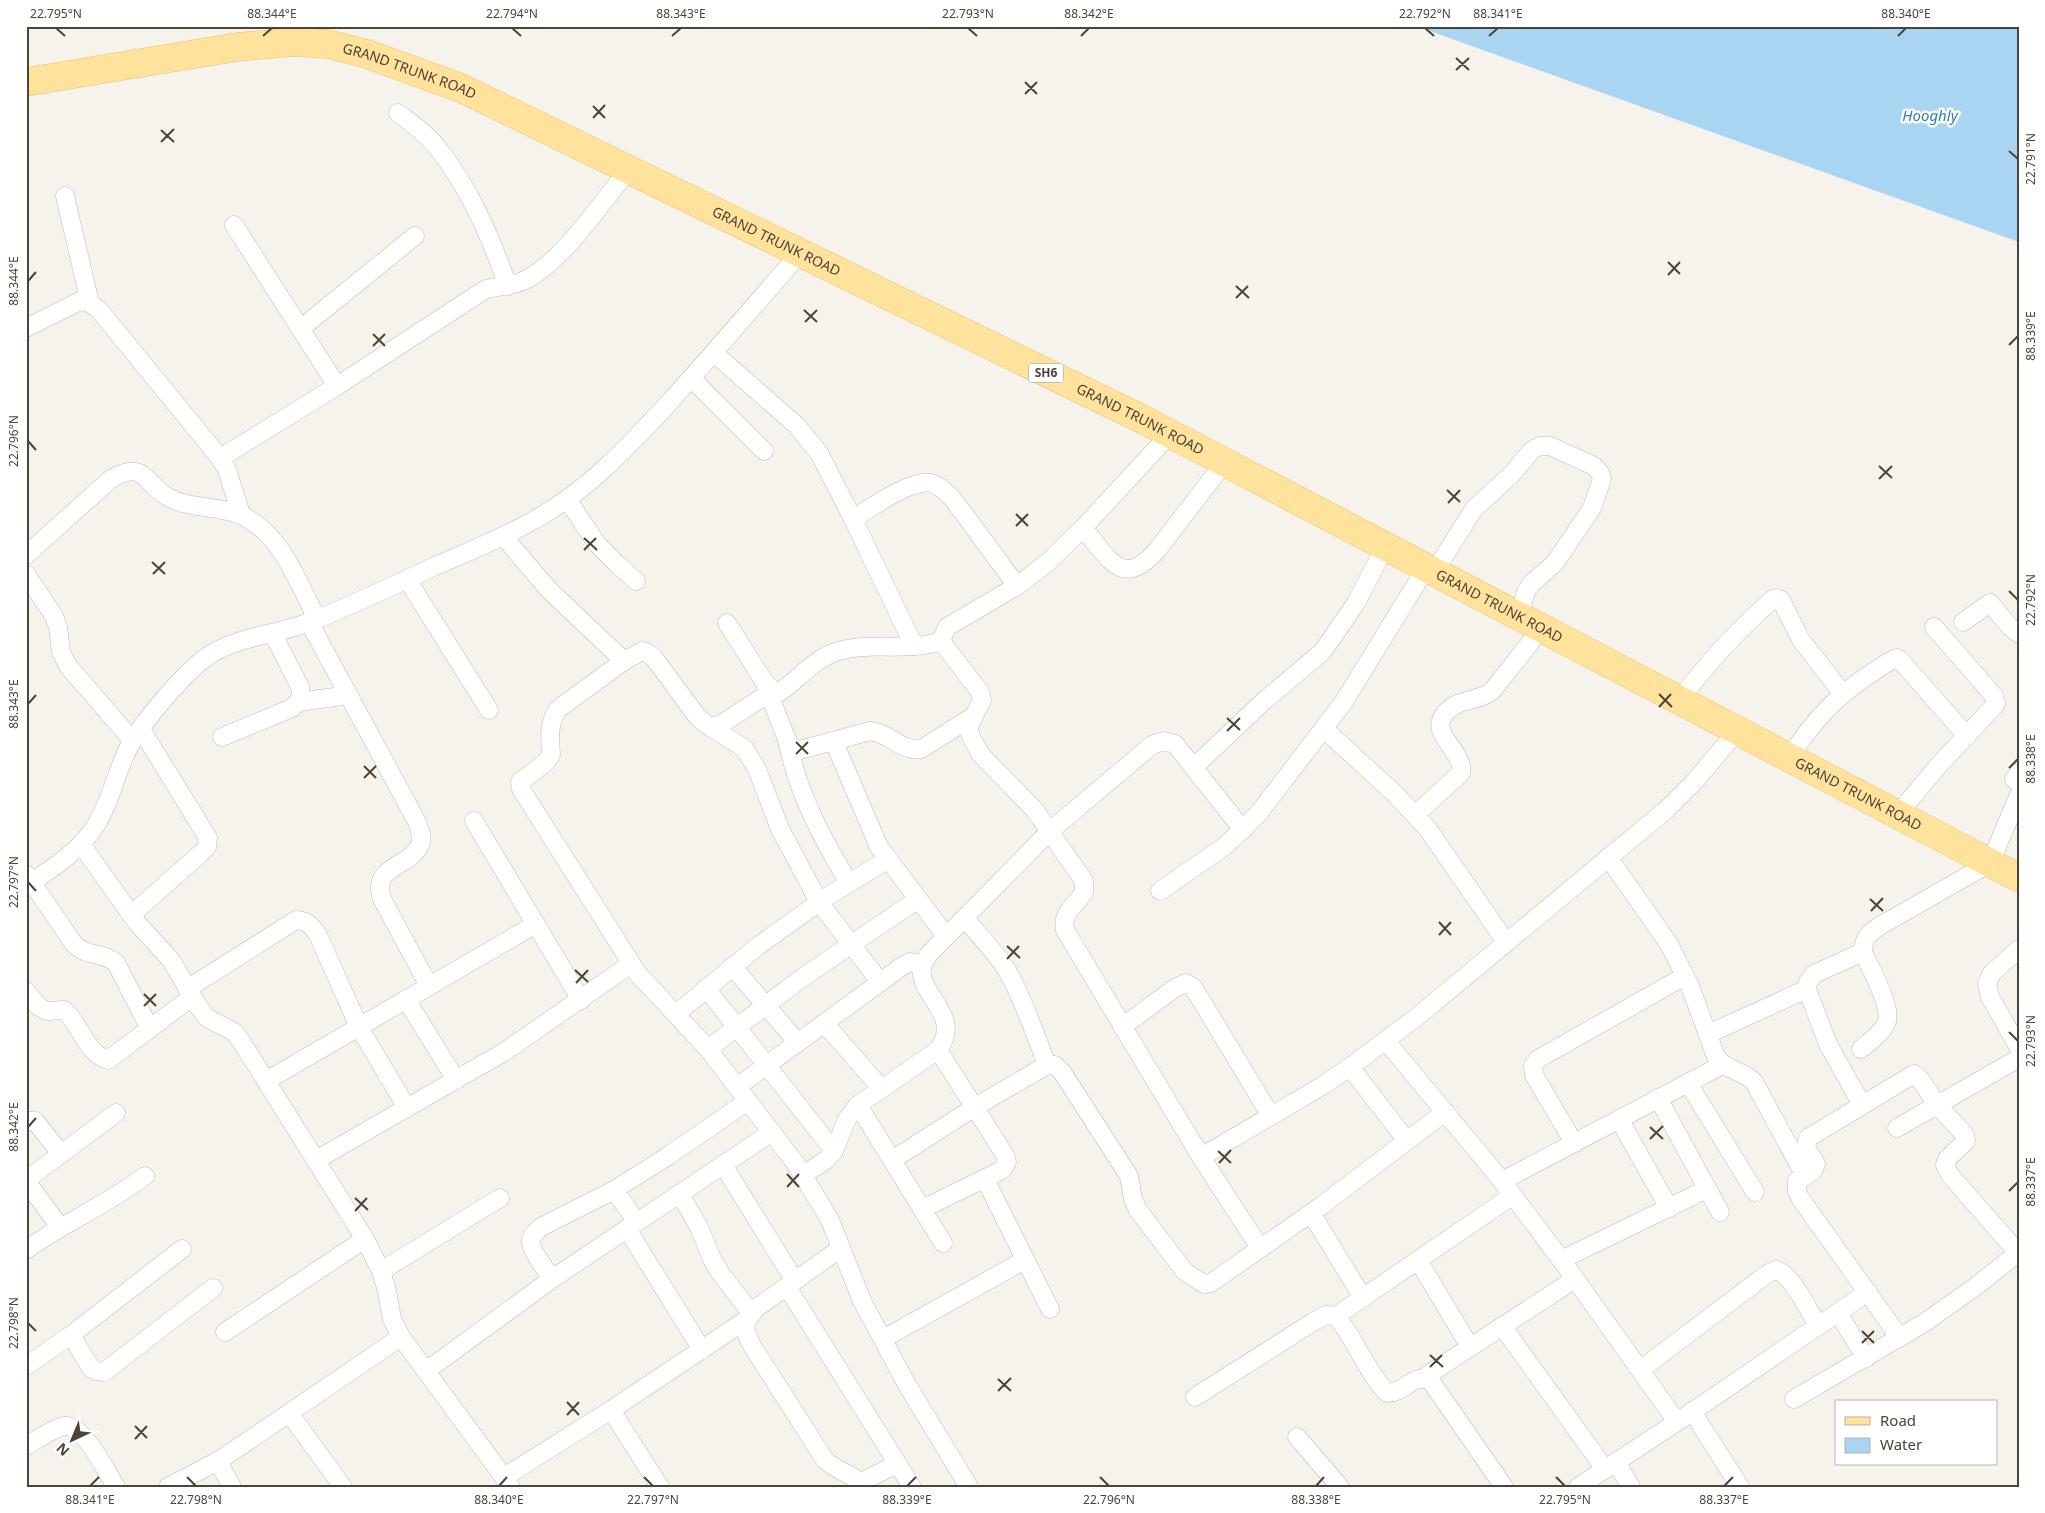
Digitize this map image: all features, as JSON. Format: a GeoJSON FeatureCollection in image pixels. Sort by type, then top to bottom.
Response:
{"type":"FeatureCollection","features":[{"type":"Feature","properties":{"kind":"main road","name":"GRAND TRUNK ROAD"},"geometry":{"type":"LineString","coordinates":[[26,82],[237,47],[293,42],[315,35],[328,44],[367,54],[461,88],[1170,434],[2019,878]]}},
{"type":"Feature","properties":{"kind":"street"},"geometry":{"type":"LineString","coordinates":[[398,113],[435,145],[464,187],[490,235],[508,286]]}},
{"type":"Feature","properties":{"kind":"street"},"geometry":{"type":"LineString","coordinates":[[220,458],[337,386],[486,289],[508,286],[525,280],[545,266],[560,252],[629,169]]}},
{"type":"Feature","properties":{"kind":"street"},"geometry":{"type":"LineString","coordinates":[[65,196],[90,303]]}},
{"type":"Feature","properties":{"kind":"street"},"geometry":{"type":"LineString","coordinates":[[234,225],[337,386]]}},
{"type":"Feature","properties":{"kind":"street"},"geometry":{"type":"LineString","coordinates":[[300,329],[415,236]]}},
{"type":"Feature","properties":{"kind":"street"},"geometry":{"type":"LineString","coordinates":[[150,1029],[116,963],[108,956],[90,954],[78,948],[28,881],[64,859],[81,844],[95,826],[104,811],[126,753],[137,735],[192,670],[207,657],[223,647],[273,634],[313,620],[503,536],[535,520],[567,499],[603,470],[634,441],[714,354],[800,253]]}},
{"type":"Feature","properties":{"kind":"street"},"geometry":{"type":"LineString","coordinates":[[26,328],[80,301],[90,303],[99,310],[220,458],[227,470],[241,514]]}},
{"type":"Feature","properties":{"kind":"street"},"geometry":{"type":"LineString","coordinates":[[714,354],[796,425],[808,438],[830,473],[914,646]]}},
{"type":"Feature","properties":{"kind":"street"},"geometry":{"type":"LineString","coordinates":[[692,378],[764,452]]}},
{"type":"Feature","properties":{"kind":"street"},"geometry":{"type":"LineString","coordinates":[[767,688],[780,692],[831,654],[846,649],[924,646],[941,641],[947,628],[1017,586],[1047,564],[1170,434]]}},
{"type":"Feature","properties":{"kind":"street"},"geometry":{"type":"LineString","coordinates":[[1160,891],[1225,846],[1258,814],[1324,729],[1430,570],[1474,509],[1511,474],[1532,450],[1540,446],[1550,446],[1594,466],[1600,473],[1602,479],[1592,508],[1555,563],[1532,583],[1526,592],[1530,622],[1492,691],[1484,697],[1462,700],[1445,713],[1441,722],[1442,734],[1458,756],[1462,765],[1461,773],[1415,815]]}},
{"type":"Feature","properties":{"kind":"street"},"geometry":{"type":"LineString","coordinates":[[1083,528],[1115,565],[1126,570],[1137,568],[1147,562],[1158,549],[1224,462]]}},
{"type":"Feature","properties":{"kind":"street"},"geometry":{"type":"LineString","coordinates":[[26,555],[111,479],[133,470],[142,475],[167,497],[181,502],[241,514],[268,534],[279,549],[349,695],[417,822],[422,835],[420,845],[413,853],[388,871],[381,879],[379,889],[382,899],[430,986]]}},
{"type":"Feature","properties":{"kind":"street"},"geometry":{"type":"LineString","coordinates":[[853,519],[918,483],[931,483],[953,499],[1017,586]]}},
{"type":"Feature","properties":{"kind":"street"},"geometry":{"type":"LineString","coordinates":[[567,499],[597,544],[636,581]]}},
{"type":"Feature","properties":{"kind":"street"},"geometry":{"type":"LineString","coordinates":[[503,536],[549,590],[624,661]]}},
{"type":"Feature","properties":{"kind":"street"},"geometry":{"type":"LineString","coordinates":[[1194,767],[1275,690],[1323,651],[1356,602],[1386,547]]}},
{"type":"Feature","properties":{"kind":"street"},"geometry":{"type":"LineString","coordinates":[[26,574],[54,616],[58,627],[61,652],[68,666],[137,735],[208,838],[207,847],[131,915]]}},
{"type":"Feature","properties":{"kind":"street"},"geometry":{"type":"LineString","coordinates":[[407,579],[488,710]]}},
{"type":"Feature","properties":{"kind":"street"},"geometry":{"type":"LineString","coordinates":[[1679,701],[1712,658],[1730,639],[1773,599],[1777,598],[1781,600],[1801,640],[1844,694]]}},
{"type":"Feature","properties":{"kind":"street"},"geometry":{"type":"LineString","coordinates":[[1963,622],[1990,603],[2010,627],[2019,634]]}},
{"type":"Feature","properties":{"kind":"street"},"geometry":{"type":"LineString","coordinates":[[727,623],[767,688],[787,740],[792,766],[808,809],[827,847],[849,883]]}},
{"type":"Feature","properties":{"kind":"street"},"geometry":{"type":"LineString","coordinates":[[1897,815],[1994,707],[1996,701],[1934,627]]}},
{"type":"Feature","properties":{"kind":"street"},"geometry":{"type":"LineString","coordinates":[[222,737],[292,708],[299,702],[302,696],[300,687],[273,634]]}},
{"type":"Feature","properties":{"kind":"street"},"geometry":{"type":"LineString","coordinates":[[941,641],[980,692],[982,700],[968,728],[981,755],[1034,809],[1084,881],[1084,892],[1063,921],[1065,930],[1122,1027],[1260,1248]]}},
{"type":"Feature","properties":{"kind":"street"},"geometry":{"type":"LineString","coordinates":[[880,982],[819,902],[780,829],[751,759],[744,748],[704,724],[648,653],[642,651],[624,661],[558,709],[552,719],[550,730],[551,755],[545,763],[520,782],[520,789],[631,964],[646,984],[708,1049],[803,1175],[830,1220],[855,1286],[906,1383],[969,1487]]}},
{"type":"Feature","properties":{"kind":"street"},"geometry":{"type":"LineString","coordinates":[[1789,758],[1816,720],[1844,694],[1893,659],[1899,659],[1967,736]]}},
{"type":"Feature","properties":{"kind":"street"},"geometry":{"type":"LineString","coordinates":[[712,728],[720,725],[767,688]]}},
{"type":"Feature","properties":{"kind":"street"},"geometry":{"type":"LineString","coordinates":[[299,702],[349,695]]}},
{"type":"Feature","properties":{"kind":"street"},"geometry":{"type":"LineString","coordinates":[[787,740],[793,748],[800,750],[870,731],[878,732],[911,751],[921,749],[972,718]]}},
{"type":"Feature","properties":{"kind":"street"},"geometry":{"type":"LineString","coordinates":[[1324,729],[1415,815],[1441,846],[1506,942]]}},
{"type":"Feature","properties":{"kind":"street"},"geometry":{"type":"LineString","coordinates":[[1202,1157],[1350,1067],[1418,1016],[1681,796],[1737,731]]}},
{"type":"Feature","properties":{"kind":"street"},"geometry":{"type":"LineString","coordinates":[[803,1175],[826,1160],[834,1152],[846,1119],[858,1105],[880,1088],[938,1050],[945,1041],[947,1032],[946,1022],[922,977],[923,964],[929,954],[1050,831],[1152,745],[1163,741],[1175,744],[1243,830]]}},
{"type":"Feature","properties":{"kind":"street"},"geometry":{"type":"LineString","coordinates":[[834,742],[870,828],[887,860],[946,936]]}},
{"type":"Feature","properties":{"kind":"street"},"geometry":{"type":"LineString","coordinates":[[2019,773],[2014,778],[2019,784]]}},
{"type":"Feature","properties":{"kind":"street"},"geometry":{"type":"LineString","coordinates":[[1861,1049],[1886,1025],[1888,1016],[1887,1006],[1863,952],[1863,942],[1868,934],[1878,927],[1990,863],[2019,795]]}},
{"type":"Feature","properties":{"kind":"street"},"geometry":{"type":"LineString","coordinates":[[474,821],[581,1000]]}},
{"type":"Feature","properties":{"kind":"street"},"geometry":{"type":"LineString","coordinates":[[81,844],[147,936],[171,960],[207,1018],[234,1032],[365,1239],[381,1271],[387,1290],[392,1319],[401,1337],[508,1482],[749,1317],[841,1248]]}},
{"type":"Feature","properties":{"kind":"street"},"geometry":{"type":"LineString","coordinates":[[1608,857],[1669,944],[1685,976],[1716,1057],[1722,1065],[1746,1074],[1754,1082],[1805,1176]]}},
{"type":"Feature","properties":{"kind":"street"},"geometry":{"type":"LineString","coordinates":[[676,1014],[732,966],[819,902],[887,860]]}},
{"type":"Feature","properties":{"kind":"street"},"geometry":{"type":"LineString","coordinates":[[708,1049],[766,1004],[917,900]]}},
{"type":"Feature","properties":{"kind":"street"},"geometry":{"type":"LineString","coordinates":[[964,918],[993,950],[1007,971],[1047,1064]]}},
{"type":"Feature","properties":{"kind":"street"},"geometry":{"type":"LineString","coordinates":[[26,991],[39,1007],[47,1010],[64,1010],[70,1015],[94,1054],[108,1060],[150,1029],[190,993],[296,920],[305,920],[312,925],[318,935],[359,1027],[407,1108]]}},
{"type":"Feature","properties":{"kind":"street"},"geometry":{"type":"LineString","coordinates":[[266,1081],[536,924]]}},
{"type":"Feature","properties":{"kind":"street"},"geometry":{"type":"LineString","coordinates":[[2019,949],[1992,973],[1987,983],[1990,997],[2019,1048]]}},
{"type":"Feature","properties":{"kind":"street"},"geometry":{"type":"LineString","coordinates":[[1862,1105],[1828,1044],[1807,989],[1808,982],[1814,974],[1863,952]]}},
{"type":"Feature","properties":{"kind":"street"},"geometry":{"type":"LineString","coordinates":[[737,1087],[910,962],[923,964]]}},
{"type":"Feature","properties":{"kind":"street"},"geometry":{"type":"LineString","coordinates":[[316,1160],[504,1052],[631,964]]}},
{"type":"Feature","properties":{"kind":"street"},"geometry":{"type":"LineString","coordinates":[[732,966],[798,1043]]}},
{"type":"Feature","properties":{"kind":"street"},"geometry":{"type":"LineString","coordinates":[[1574,1143],[1534,1075],[1533,1066],[1538,1059],[1685,976]]}},
{"type":"Feature","properties":{"kind":"street"},"geometry":{"type":"LineString","coordinates":[[1122,1027],[1175,988],[1186,983],[1194,987],[1271,1116]]}},
{"type":"Feature","properties":{"kind":"street"},"geometry":{"type":"LineString","coordinates":[[706,988],[834,1152]]}},
{"type":"Feature","properties":{"kind":"street"},"geometry":{"type":"LineString","coordinates":[[1708,1034],[1807,989]]}},
{"type":"Feature","properties":{"kind":"street"},"geometry":{"type":"LineString","coordinates":[[406,999],[456,1080]]}},
{"type":"Feature","properties":{"kind":"street"},"geometry":{"type":"LineString","coordinates":[[824,1023],[880,1088]]}},
{"type":"Feature","properties":{"kind":"street"},"geometry":{"type":"LineString","coordinates":[[1386,1041],[1502,1181],[1677,1422]]}},
{"type":"Feature","properties":{"kind":"street"},"geometry":{"type":"LineString","coordinates":[[922,1209],[1002,1170],[1007,1162],[1005,1155],[938,1050]]}},
{"type":"Feature","properties":{"kind":"street"},"geometry":{"type":"LineString","coordinates":[[1897,1128],[2019,1058]]}},
{"type":"Feature","properties":{"kind":"street"},"geometry":{"type":"LineString","coordinates":[[892,1160],[1047,1064],[1055,1065],[1062,1072],[1129,1176],[1133,1199],[1138,1210],[1185,1272],[1204,1284],[1210,1283],[1310,1213],[1445,1112]]}},
{"type":"Feature","properties":{"kind":"street"},"geometry":{"type":"LineString","coordinates":[[1502,1181],[1722,1065]]}},
{"type":"Feature","properties":{"kind":"street"},"geometry":{"type":"LineString","coordinates":[[1350,1067],[1407,1141]]}},
{"type":"Feature","properties":{"kind":"street"},"geometry":{"type":"LineString","coordinates":[[1794,1400],[1900,1338],[1975,1287],[2018,1253],[1950,1176],[1945,1165],[1946,1159],[1966,1141],[1965,1135],[1937,1105],[1920,1079],[1914,1074],[1808,1138],[1806,1147],[1816,1164],[1813,1171],[1797,1181],[1797,1191],[1800,1198],[1900,1338]]}},
{"type":"Feature","properties":{"kind":"street"},"geometry":{"type":"LineString","coordinates":[[1688,1083],[1755,1192]]}},
{"type":"Feature","properties":{"kind":"street"},"geometry":{"type":"LineString","coordinates":[[1658,1098],[1720,1212]]}},
{"type":"Feature","properties":{"kind":"street"},"geometry":{"type":"LineString","coordinates":[[552,1280],[530,1242],[533,1235],[541,1227],[614,1190],[668,1156],[748,1101]]}},
{"type":"Feature","properties":{"kind":"street"},"geometry":{"type":"LineString","coordinates":[[858,1105],[942,1243]]}},
{"type":"Feature","properties":{"kind":"street"},"geometry":{"type":"LineString","coordinates":[[60,1227],[26,1180],[116,1113]]}},
{"type":"Feature","properties":{"kind":"street"},"geometry":{"type":"LineString","coordinates":[[1619,1119],[1669,1208]]}},
{"type":"Feature","properties":{"kind":"street"},"geometry":{"type":"LineString","coordinates":[[26,1121],[35,1121],[61,1154]]}},
{"type":"Feature","properties":{"kind":"street"},"geometry":{"type":"LineString","coordinates":[[426,1371],[552,1280],[772,1132]]}},
{"type":"Feature","properties":{"kind":"street"},"geometry":{"type":"LineString","coordinates":[[723,1165],[791,1284],[912,1487]]}},
{"type":"Feature","properties":{"kind":"street"},"geometry":{"type":"LineString","coordinates":[[26,1250],[60,1227],[114,1199],[145,1176]]}},
{"type":"Feature","properties":{"kind":"street"},"geometry":{"type":"LineString","coordinates":[[985,1179],[1050,1308]]}},
{"type":"Feature","properties":{"kind":"street"},"geometry":{"type":"LineString","coordinates":[[1561,1260],[1707,1189]]}},
{"type":"Feature","properties":{"kind":"street"},"geometry":{"type":"LineString","coordinates":[[614,1190],[632,1226],[702,1350]]}},
{"type":"Feature","properties":{"kind":"street"},"geometry":{"type":"LineString","coordinates":[[680,1194],[699,1227],[712,1259],[749,1317],[745,1331],[754,1349],[825,1460],[832,1467],[851,1474],[863,1485],[897,1464]]}},
{"type":"Feature","properties":{"kind":"street"},"geometry":{"type":"LineString","coordinates":[[1195,1397],[1313,1322],[1326,1315],[1336,1316],[1512,1196]]}},
{"type":"Feature","properties":{"kind":"street"},"geometry":{"type":"LineString","coordinates":[[381,1271],[500,1198]]}},
{"type":"Feature","properties":{"kind":"street"},"geometry":{"type":"LineString","coordinates":[[1310,1213],[1363,1298]]}},
{"type":"Feature","properties":{"kind":"street"},"geometry":{"type":"LineString","coordinates":[[225,1332],[365,1239]]}},
{"type":"Feature","properties":{"kind":"street"},"geometry":{"type":"LineString","coordinates":[[26,1366],[71,1335],[182,1249]]}},
{"type":"Feature","properties":{"kind":"street"},"geometry":{"type":"LineString","coordinates":[[883,1339],[1025,1260]]}},
{"type":"Feature","properties":{"kind":"street"},"geometry":{"type":"LineString","coordinates":[[1418,1260],[1470,1347]]}},
{"type":"Feature","properties":{"kind":"street"},"geometry":{"type":"LineString","coordinates":[[1640,1370],[1767,1274],[1776,1270],[1783,1272],[1790,1280],[1818,1326]]}},
{"type":"Feature","properties":{"kind":"street"},"geometry":{"type":"LineString","coordinates":[[1336,1316],[1378,1384],[1387,1393],[1394,1393],[1413,1380],[1423,1378],[1575,1280]]}},
{"type":"Feature","properties":{"kind":"street"},"geometry":{"type":"LineString","coordinates":[[71,1335],[90,1368],[104,1372],[213,1288]]}},
{"type":"Feature","properties":{"kind":"street"},"geometry":{"type":"LineString","coordinates":[[1578,1487],[1868,1292]]}},
{"type":"Feature","properties":{"kind":"street"},"geometry":{"type":"LineString","coordinates":[[1838,1313],[1866,1358]]}},
{"type":"Feature","properties":{"kind":"street"},"geometry":{"type":"LineString","coordinates":[[1502,1326],[1610,1466],[1631,1487]]}},
{"type":"Feature","properties":{"kind":"street"},"geometry":{"type":"LineString","coordinates":[[168,1487],[218,1461],[401,1337]]}},
{"type":"Feature","properties":{"kind":"street"},"geometry":{"type":"LineString","coordinates":[[1423,1378],[1430,1380],[1437,1388],[1504,1487]]}},
{"type":"Feature","properties":{"kind":"street"},"geometry":{"type":"LineString","coordinates":[[611,1410],[660,1487]]}},
{"type":"Feature","properties":{"kind":"street"},"geometry":{"type":"LineString","coordinates":[[1692,1411],[1740,1487]]}},
{"type":"Feature","properties":{"kind":"street"},"geometry":{"type":"LineString","coordinates":[[290,1413],[343,1487]]}},
{"type":"Feature","properties":{"kind":"street"},"geometry":{"type":"LineString","coordinates":[[26,1446],[64,1426],[74,1427],[83,1435],[116,1487]]}},
{"type":"Feature","properties":{"kind":"street"},"geometry":{"type":"LineString","coordinates":[[1297,1437],[1340,1487]]}},
{"type":"Feature","properties":{"kind":"street"},"geometry":{"type":"LineString","coordinates":[[218,1461],[232,1487]]}},
{"type":"Feature","properties":{"kind":"water","name":"Hooghly"},"geometry":{"type":"Polygon","coordinates":[[[1416,26],[2019,26],[2019,242],[1416,26]]]}}]}
